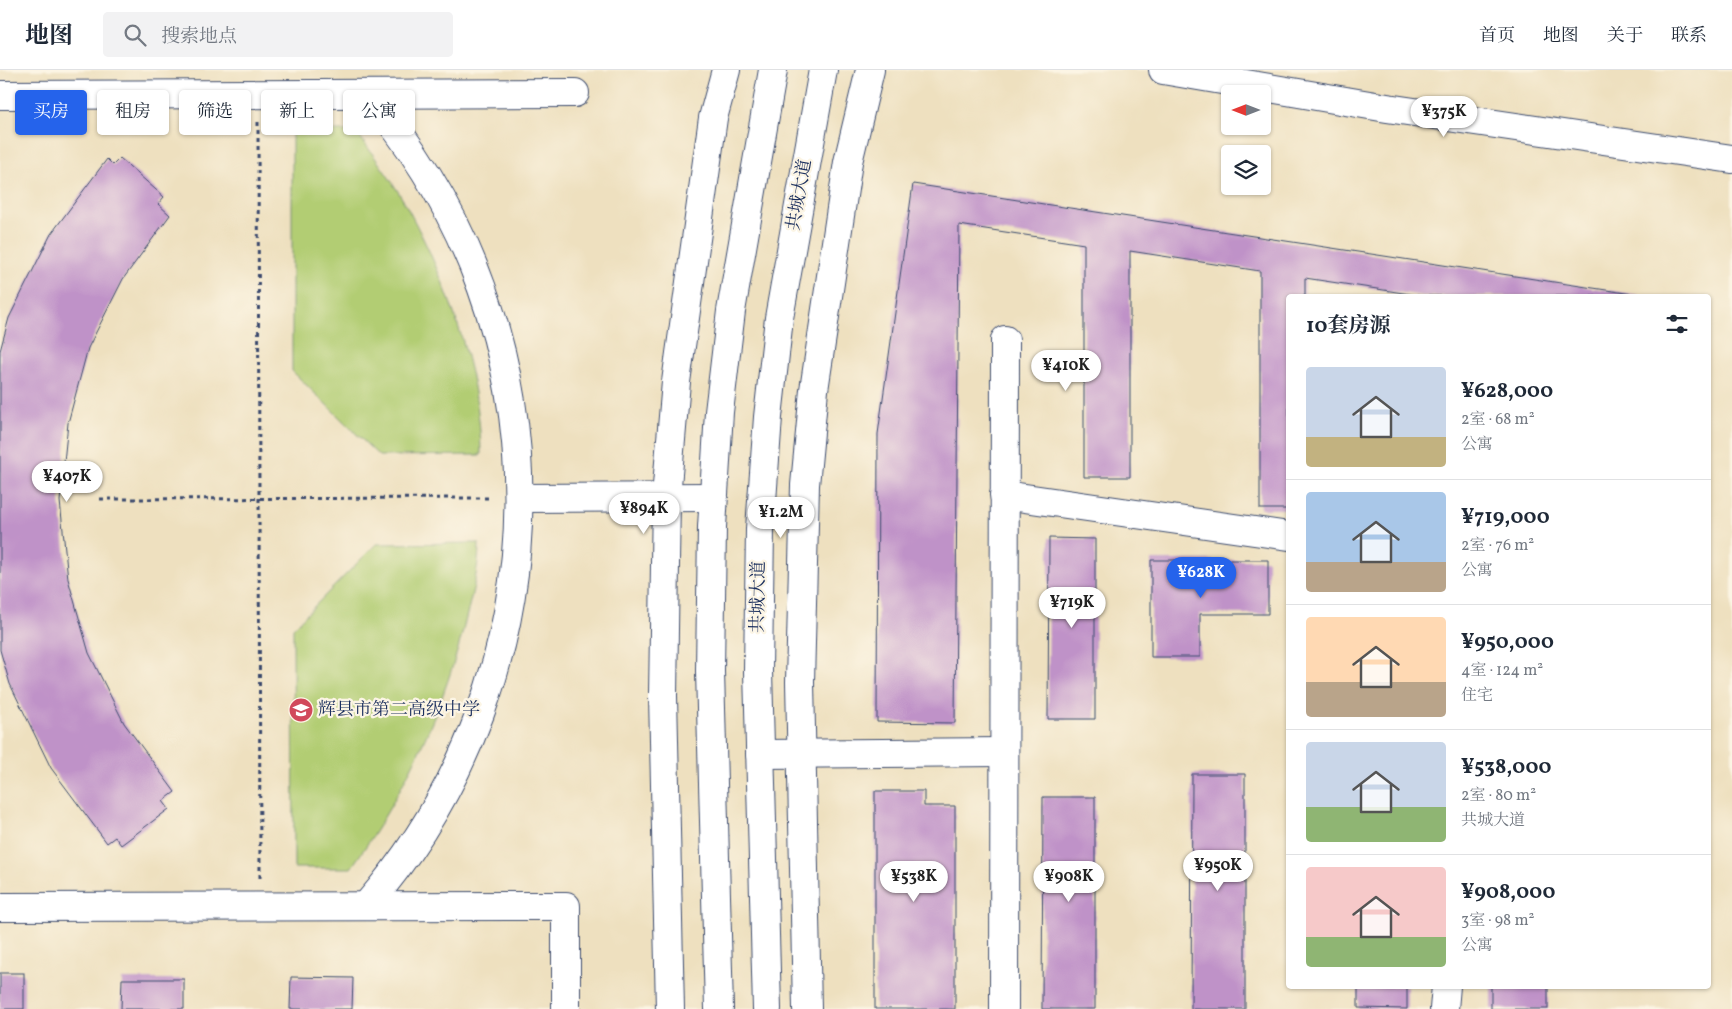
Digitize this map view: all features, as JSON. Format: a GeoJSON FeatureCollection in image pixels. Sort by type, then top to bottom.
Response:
{"type":"FeatureCollection","features":[{"type":"Feature","properties":{"kind":"street"},"geometry":{"type":"LineString","coordinates":[[670,1009],[663,696],[666,497],[676,382],[714,118],[726,70]]}},
{"type":"Feature","properties":{"kind":"street"},"geometry":{"type":"LineString","coordinates":[[718,1009],[710,671],[714,497],[719,412],[731,311],[773,70]]}},
{"type":"Feature","properties":{"kind":"street","name":"共城大道"},"geometry":{"type":"LineString","coordinates":[[767,1009],[758,671],[760,529],[768,417],[779,318],[823,70]]}},
{"type":"Feature","properties":{"kind":"street"},"geometry":{"type":"LineString","coordinates":[[807,1009],[801,754],[801,578],[805,485],[814,390],[848,162],[870,70]]}},
{"type":"Feature","properties":{"kind":"street"},"geometry":{"type":"LineString","coordinates":[[1163,70],[1387,108],[1732,159]]}},
{"type":"Feature","properties":{"kind":"street"},"geometry":{"type":"LineString","coordinates":[[415,94],[575,93]]}},
{"type":"Feature","properties":{"kind":"street"},"geometry":{"type":"LineString","coordinates":[[0,94],[343,94]]}},
{"type":"Feature","properties":{"kind":"street"},"geometry":{"type":"LineString","coordinates":[[366,906],[394,872],[437,807],[465,754],[483,709],[498,662],[509,614],[516,565],[519,498],[515,422],[507,374],[496,328],[462,238],[440,195],[415,154],[400,135]]}},
{"type":"Feature","properties":{"kind":"street"},"geometry":{"type":"LineString","coordinates":[[1004,1009],[1005,340]]}},
{"type":"Feature","properties":{"kind":"street"},"geometry":{"type":"LineString","coordinates":[[1004,495],[1286,536]]}},
{"type":"Feature","properties":{"kind":"street"},"geometry":{"type":"LineString","coordinates":[[519,498],[714,497]]}},
{"type":"Feature","properties":{"kind":"street"},"geometry":{"type":"LineString","coordinates":[[760,754],[1004,752]]}},
{"type":"Feature","properties":{"kind":"street"},"geometry":{"type":"LineString","coordinates":[[0,907],[566,906],[566,1009]]}},
{"type":"Feature","properties":{"kind":"street"},"geometry":{"type":"LineString","coordinates":[[1444,1009],[1446,989]]}},
{"type":"Feature","properties":{"kind":"path"},"geometry":{"type":"LineString","coordinates":[[258,94],[260,906]]}},
{"type":"Feature","properties":{"kind":"path"},"geometry":{"type":"LineString","coordinates":[[100,499],[519,498]]}},
{"type":"Feature","properties":{"kind":"green space"},"geometry":{"type":"Polygon","coordinates":[[[333,131],[343,131],[343,135],[359,135],[399,193],[430,253],[456,319],[466,354],[474,388],[481,455],[379,456],[292,371],[292,135],[333,135],[333,131]]]}},
{"type":"Feature","properties":{"kind":"green space"},"geometry":{"type":"Polygon","coordinates":[[[479,543],[473,588],[448,681],[421,747],[389,809],[351,868],[294,868],[293,628],[376,544],[479,543]]]}},
{"type":"Feature","properties":{"kind":"building"},"geometry":{"type":"Polygon","coordinates":[[[120,158],[164,197],[158,204],[170,215],[123,279],[88,348],[68,423],[60,501],[68,579],[89,653],[124,723],[175,792],[163,801],[169,809],[121,845],[115,837],[107,843],[51,768],[10,684],[0,650],[0,351],[9,318],[51,234],[107,159],[113,165],[120,158]]]}},
{"type":"Feature","properties":{"kind":"building"},"geometry":{"type":"Polygon","coordinates":[[[913,184],[1632,294],[1410,294],[1305,278],[1305,294],[1286,294],[1286,509],[1260,509],[1260,271],[1130,251],[1130,477],[1084,477],[1084,244],[959,225],[955,723],[877,722],[878,434],[913,184]]]}},
{"type":"Feature","properties":{"kind":"building"},"geometry":{"type":"Polygon","coordinates":[[[1049,538],[1095,539],[1095,719],[1048,719],[1049,538]]]}},
{"type":"Feature","properties":{"kind":"building"},"geometry":{"type":"Polygon","coordinates":[[[1151,560],[1268,560],[1268,614],[1200,614],[1200,657],[1151,657],[1151,560]]]}},
{"type":"Feature","properties":{"kind":"building"},"geometry":{"type":"Polygon","coordinates":[[[1192,774],[1245,774],[1245,1009],[1191,1009],[1192,774]]]}},
{"type":"Feature","properties":{"kind":"building"},"geometry":{"type":"Polygon","coordinates":[[[875,791],[924,791],[924,806],[955,806],[955,1009],[875,1009],[875,791]]]}},
{"type":"Feature","properties":{"kind":"building"},"geometry":{"type":"Polygon","coordinates":[[[1043,797],[1095,797],[1095,1009],[1042,1009],[1043,797]]]}},
{"type":"Feature","properties":{"kind":"building"},"geometry":{"type":"Polygon","coordinates":[[[0,973],[24,973],[24,1009],[0,1009],[0,973]]]}},
{"type":"Feature","properties":{"kind":"building"},"geometry":{"type":"Polygon","coordinates":[[[291,977],[353,978],[352,1009],[290,1009],[291,977]]]}},
{"type":"Feature","properties":{"kind":"building"},"geometry":{"type":"Polygon","coordinates":[[[122,979],[184,979],[184,1009],[121,1009],[122,979]]]}},
{"type":"Feature","properties":{"kind":"building"},"geometry":{"type":"Polygon","coordinates":[[[1358,989],[1407,989],[1407,1009],[1358,1008],[1358,989]]]}},
{"type":"Feature","properties":{"kind":"building"},"geometry":{"type":"Polygon","coordinates":[[[1491,989],[1548,989],[1548,1009],[1491,1009],[1491,989]]]}},
{"type":"Feature","properties":{"kind":"place","name":"辉县市第二高级中学"},"geometry":{"type":"Point","coordinates":[301,710]}}]}
